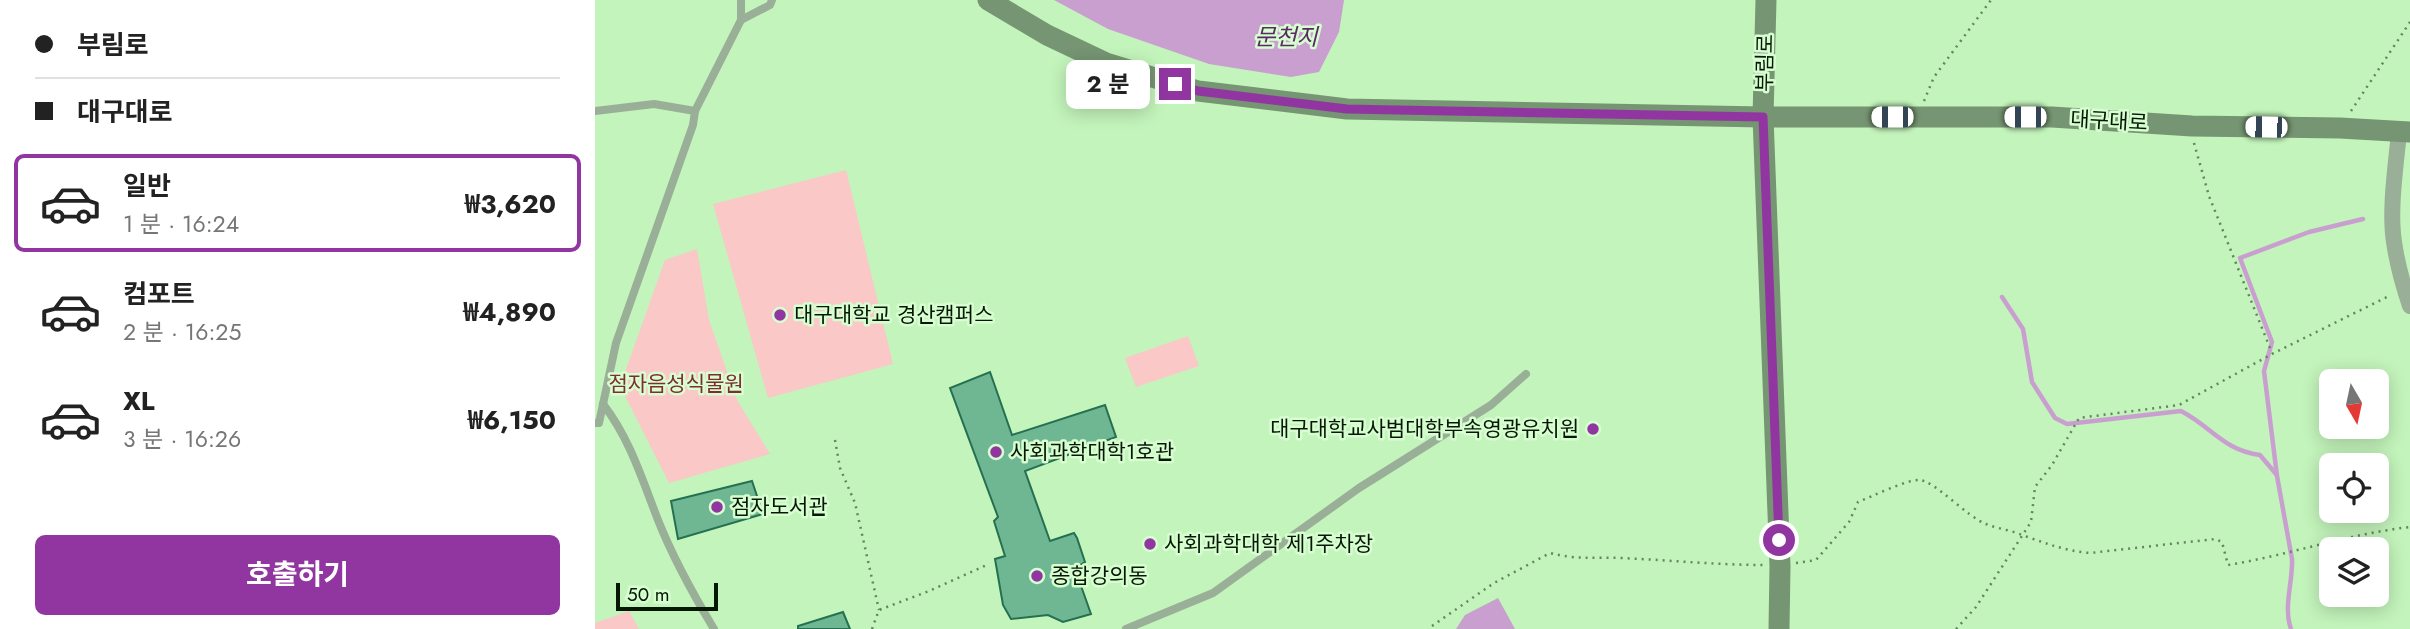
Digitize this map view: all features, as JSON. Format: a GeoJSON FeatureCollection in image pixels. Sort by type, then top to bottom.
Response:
{"type":"FeatureCollection","features":[{"type":"Feature","properties":{"kind":"street","name":"대구대로"},"geometry":{"type":"LineString","coordinates":[[988,0],[1047,36],[1106,63],[1198,91],[1347,109],[1763,117],[2052,117],[2192,126],[2340,128],[2405,132]]}},
{"type":"Feature","properties":{"kind":"street","name":"부림로"},"geometry":{"type":"LineString","coordinates":[[1766,0],[1763,117],[1780,566],[1779,629]]}},
{"type":"Feature","properties":{"kind":"street"},"geometry":{"type":"LineString","coordinates":[[2405,132],[2402,186],[2393,240],[2410,306]]}},
{"type":"Feature","properties":{"kind":"lane"},"geometry":{"type":"LineString","coordinates":[[595,423],[599,423],[616,343],[693,125],[695,111],[741,20],[741,0]]}},
{"type":"Feature","properties":{"kind":"lane"},"geometry":{"type":"LineString","coordinates":[[741,20],[770,5],[772,0]]}},
{"type":"Feature","properties":{"kind":"lane"},"geometry":{"type":"LineString","coordinates":[[595,111],[654,104],[695,111]]}},
{"type":"Feature","properties":{"kind":"lane"},"geometry":{"type":"LineString","coordinates":[[1126,629],[1213,593],[1359,488],[1491,405],[1525,374]]}},
{"type":"Feature","properties":{"kind":"lane"},"geometry":{"type":"LineString","coordinates":[[603,404],[618,424],[641,471],[676,561],[715,629]]}},
{"type":"Feature","properties":{"kind":"path"},"geometry":{"type":"LineString","coordinates":[[1918,117],[1934,76],[1991,0]]}},
{"type":"Feature","properties":{"kind":"path"},"geometry":{"type":"LineString","coordinates":[[2340,128],[2410,22]]}},
{"type":"Feature","properties":{"kind":"path"},"geometry":{"type":"LineString","coordinates":[[2192,126],[2195,152],[2209,196],[2272,354]]}},
{"type":"Feature","properties":{"kind":"path"},"geometry":{"type":"LineString","coordinates":[[1956,629],[1976,607],[2031,522],[2035,487],[2052,466],[2079,418],[2179,405],[2272,354],[2404,288]]}},
{"type":"Feature","properties":{"kind":"path"},"geometry":{"type":"LineString","coordinates":[[835,440],[840,468],[855,503],[879,610],[873,629]]}},
{"type":"Feature","properties":{"kind":"path"},"geometry":{"type":"LineString","coordinates":[[1792,563],[1816,560],[1849,522],[1858,502],[1919,480],[1930,483],[1966,513],[1986,525],[2022,534],[2047,545],[2090,553],[2215,539],[2222,542],[2228,565],[2410,527]]}},
{"type":"Feature","properties":{"kind":"path"},"geometry":{"type":"LineString","coordinates":[[1433,626],[1494,583],[1550,553],[1573,559],[1620,558],[1709,565],[1765,565]]}},
{"type":"Feature","properties":{"kind":"path"},"geometry":{"type":"LineString","coordinates":[[879,610],[989,564]]}},
{"type":"Feature","properties":{"kind":"green space"},"geometry":{"type":"Polygon","coordinates":[[[846,170],[893,364],[768,398],[713,204],[846,170]]]}},
{"type":"Feature","properties":{"kind":"green space","name":"점자음성식물원"},"geometry":{"type":"Polygon","coordinates":[[[697,249],[709,320],[737,400],[770,454],[669,483],[620,386],[665,260],[697,249]]]}},
{"type":"Feature","properties":{"kind":"green space"},"geometry":{"type":"Polygon","coordinates":[[[1188,336],[1199,366],[1136,387],[1125,358],[1188,336]]]}},
{"type":"Feature","properties":{"kind":"green space"},"geometry":{"type":"Polygon","coordinates":[[[629,611],[639,629],[595,629],[595,623],[629,611]]]}},
{"type":"Feature","properties":{"kind":"water","name":"문천지"},"geometry":{"type":"Polygon","coordinates":[[[1054,0],[1344,0],[1339,32],[1319,72],[1291,77],[1209,64],[1108,29],[1054,0]]]}},
{"type":"Feature","properties":{"kind":"water"},"geometry":{"type":"Polygon","coordinates":[[[1498,598],[1515,629],[1456,629],[1465,615],[1498,598]]]}},
{"type":"Feature","properties":{"kind":"building"},"geometry":{"type":"Polygon","coordinates":[[[990,372],[1012,435],[1105,405],[1116,437],[1025,471],[1050,541],[1074,533],[1077,538],[1085,562],[1075,569],[1091,614],[1063,622],[1048,615],[1011,619],[1003,605],[995,559],[1005,556],[994,521],[998,517],[950,388],[990,372]]]}},
{"type":"Feature","properties":{"kind":"building","name":"점자도서관"},"geometry":{"type":"Polygon","coordinates":[[[752,481],[763,514],[678,539],[671,501],[752,481]]]}},
{"type":"Feature","properties":{"kind":"building"},"geometry":{"type":"Polygon","coordinates":[[[843,612],[850,629],[798,629],[798,626],[843,612]]]}},
{"type":"Feature","properties":{"kind":"waterway"},"geometry":{"type":"LineString","coordinates":[[2291,629],[2288,603],[2292,559],[2277,476],[2264,371],[2272,342],[2240,258],[2309,232],[2363,219]]}},
{"type":"Feature","properties":{"kind":"waterway"},"geometry":{"type":"LineString","coordinates":[[2002,297],[2023,329],[2032,382],[2055,418],[2067,424],[2181,411],[2227,443],[2260,455],[2276,474]]}},
{"type":"Feature","properties":{"kind":"place","name":"대구대학교 경산캠퍼스"},"geometry":{"type":"Point","coordinates":[780,315]}},
{"type":"Feature","properties":{"kind":"place","name":"대구대학교사범대학부속영광유치원"},"geometry":{"type":"Point","coordinates":[1593,429]}},
{"type":"Feature","properties":{"kind":"place","name":"사회과학대학1호관"},"geometry":{"type":"Point","coordinates":[996,452]}},
{"type":"Feature","properties":{"kind":"place","name":"점자도서관"},"geometry":{"type":"Point","coordinates":[717,507]}},
{"type":"Feature","properties":{"kind":"place","name":"사회과학대학 제1주차장"},"geometry":{"type":"Point","coordinates":[1150,544]}},
{"type":"Feature","properties":{"kind":"place","name":"종합강의동"},"geometry":{"type":"Point","coordinates":[1037,576]}},
{"type":"Feature","properties":{"kind":"route"},"geometry":{"type":"LineString","coordinates":[[1175,84],[1198,91],[1347,109],[1763,117],[1779,540]]}}]}
